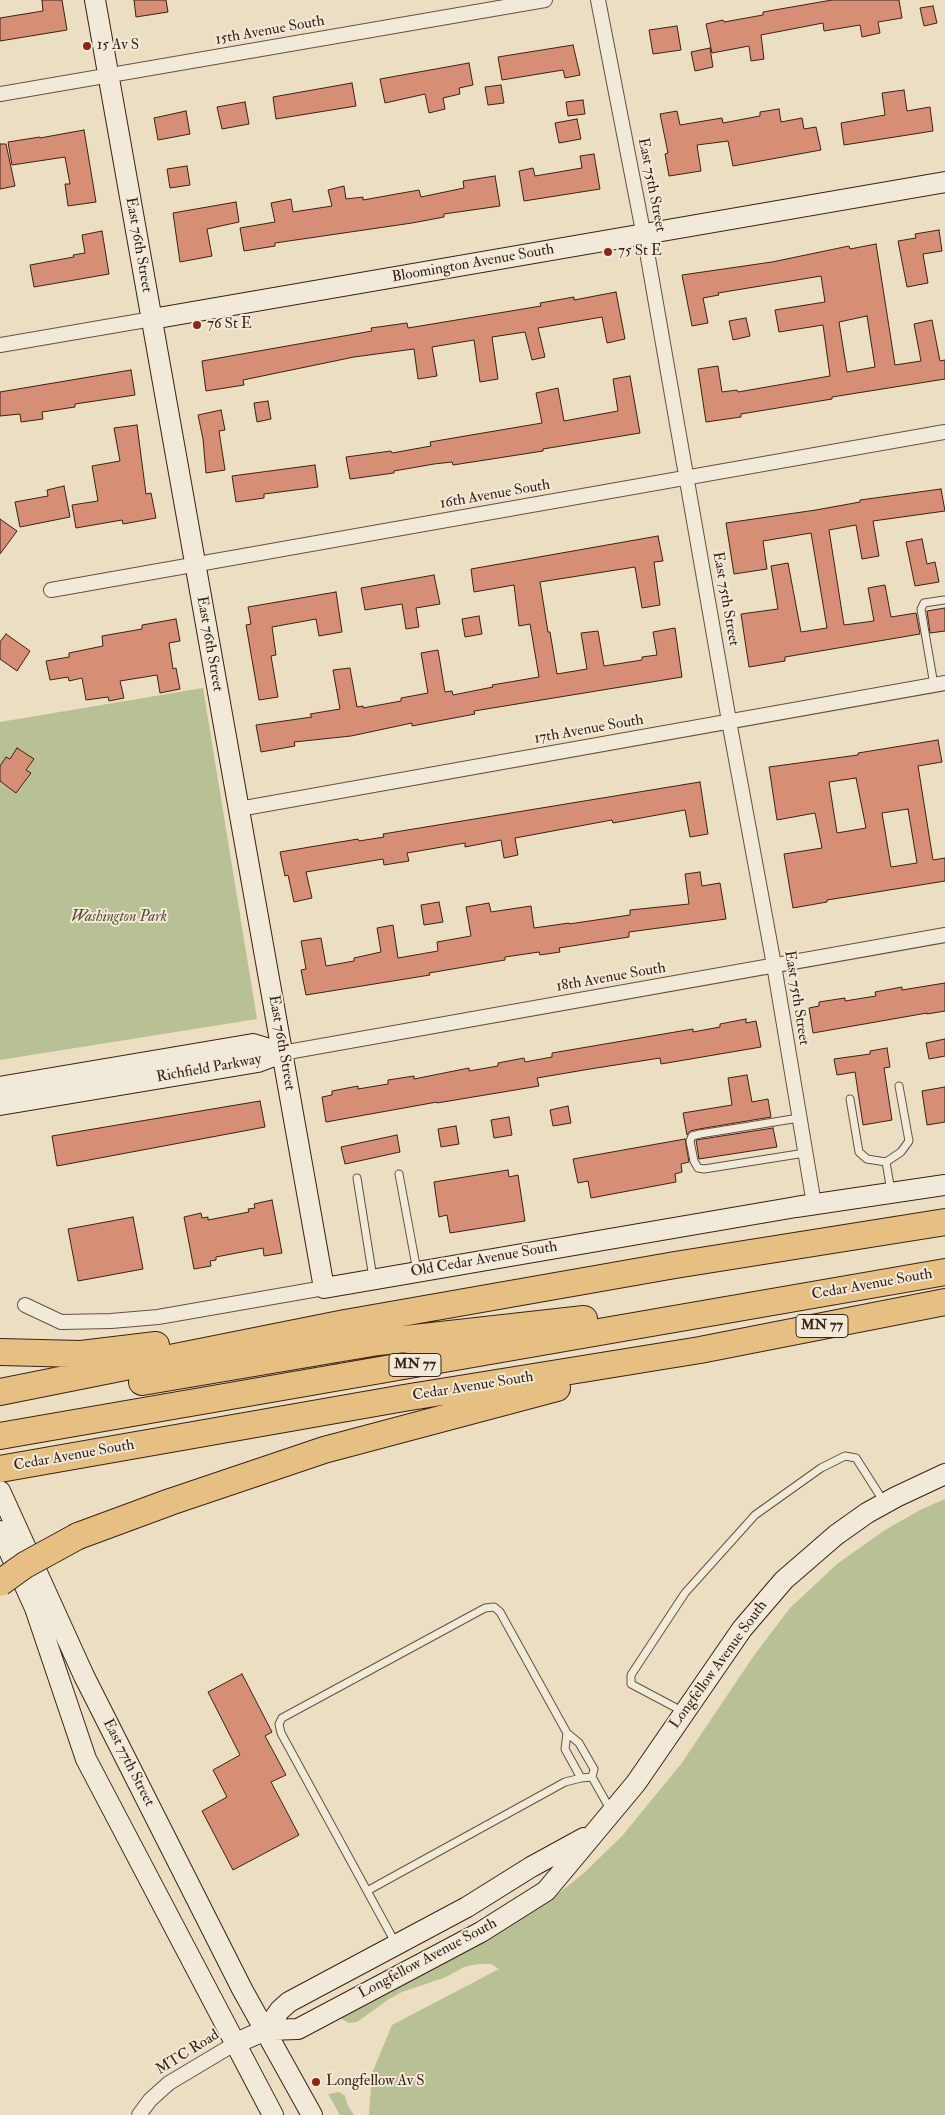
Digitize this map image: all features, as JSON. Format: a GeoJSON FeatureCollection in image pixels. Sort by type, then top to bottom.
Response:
{"type":"FeatureCollection","features":[{"type":"Feature","properties":{"kind":"highway"},"geometry":{"type":"LineString","coordinates":[[11,1398],[345,1323],[675,1265],[945,1222]]}},
{"type":"Feature","properties":{"kind":"highway","name":"Cedar Avenue South"},"geometry":{"type":"LineString","coordinates":[[0,1436],[945,1272]]}},
{"type":"Feature","properties":{"kind":"highway"},"geometry":{"type":"LineString","coordinates":[[11,1398],[169,1377],[378,1342],[803,1298]]}},
{"type":"Feature","properties":{"kind":"highway","name":"Cedar Avenue South"},"geometry":{"type":"LineString","coordinates":[[0,1469],[404,1398],[700,1350],[945,1302]]}},
{"type":"Feature","properties":{"kind":"highway"},"geometry":{"type":"LineString","coordinates":[[0,1352],[81,1354],[309,1323],[345,1323]]}},
{"type":"Feature","properties":{"kind":"highway"},"geometry":{"type":"LineString","coordinates":[[0,1583],[25,1565],[78,1536],[170,1502],[324,1450],[700,1350]]}},
{"type":"Feature","properties":{"kind":"street","name":"East 76th Street"},"geometry":{"type":"LineString","coordinates":[[95,0],[324,1288]]}},
{"type":"Feature","properties":{"kind":"street","name":"15th Avenue South"},"geometry":{"type":"LineString","coordinates":[[0,94],[545,0]]}},
{"type":"Feature","properties":{"kind":"street","name":"East 75th Street"},"geometry":{"type":"LineString","coordinates":[[598,0],[644,234],[729,721],[774,965],[814,1204]]}},
{"type":"Feature","properties":{"kind":"street","name":"Bloomington Avenue South"},"geometry":{"type":"LineString","coordinates":[[0,345],[945,182]]}},
{"type":"Feature","properties":{"kind":"street","name":"16th Avenue South"},"geometry":{"type":"LineString","coordinates":[[51,590],[945,432]]}},
{"type":"Feature","properties":{"kind":"street","name":"17th Avenue South"},"geometry":{"type":"LineString","coordinates":[[239,809],[939,684]]}},
{"type":"Feature","properties":{"kind":"street","name":"18th Avenue South"},"geometry":{"type":"LineString","coordinates":[[282,1052],[945,935]]}},
{"type":"Feature","properties":{"kind":"street","name":"Richfield Parkway"},"geometry":{"type":"LineString","coordinates":[[0,1087],[253,1044],[282,1052]]}},
{"type":"Feature","properties":{"kind":"street","name":"Richfield Parkway"},"geometry":{"type":"LineString","coordinates":[[0,1105],[258,1062],[282,1052]]}},
{"type":"Feature","properties":{"kind":"street","name":"Old Cedar Avenue South"},"geometry":{"type":"LineString","coordinates":[[25,1305],[61,1322],[111,1321],[158,1317],[814,1204],[945,1185]]}},
{"type":"Feature","properties":{"kind":"street","name":"Longfellow Avenue South"},"geometry":{"type":"LineString","coordinates":[[236,2044],[266,2030],[298,2029],[481,1932],[546,1891],[636,1783],[742,1629],[784,1580],[836,1535],[885,1503],[945,1474]]}},
{"type":"Feature","properties":{"kind":"street","name":"East 77th Street"},"geometry":{"type":"LineString","coordinates":[[0,1491],[84,1676],[242,1989],[312,2115]]}},
{"type":"Feature","properties":{"kind":"street"},"geometry":{"type":"LineString","coordinates":[[0,1531],[35,1608],[86,1759],[273,2115]]}},
{"type":"Feature","properties":{"kind":"street","name":"Longfellow Avenue South"},"geometry":{"type":"LineString","coordinates":[[266,2030],[280,2010],[289,2002],[467,1907],[531,1867],[592,1834]]}},
{"type":"Feature","properties":{"kind":"street","name":"MTC Road"},"geometry":{"type":"LineString","coordinates":[[139,2115],[150,2100],[169,2083],[236,2044]]}},
{"type":"Feature","properties":{"kind":"lane"},"geometry":{"type":"LineString","coordinates":[[939,684],[921,609],[924,603],[944,600]]}},
{"type":"Feature","properties":{"kind":"lane"},"geometry":{"type":"LineString","coordinates":[[850,1099],[859,1152],[867,1158],[886,1162],[901,1152],[909,1141],[900,1086]]}},
{"type":"Feature","properties":{"kind":"lane"},"geometry":{"type":"LineString","coordinates":[[799,1118],[700,1134],[692,1136],[690,1141],[694,1161],[698,1168],[704,1170],[805,1153]]}},
{"type":"Feature","properties":{"kind":"lane"},"geometry":{"type":"LineString","coordinates":[[886,1162],[891,1193]]}},
{"type":"Feature","properties":{"kind":"lane"},"geometry":{"type":"LineString","coordinates":[[399,1174],[418,1272]]}},
{"type":"Feature","properties":{"kind":"lane"},"geometry":{"type":"LineString","coordinates":[[357,1178],[374,1279]]}},
{"type":"Feature","properties":{"kind":"lane"},"geometry":{"type":"LineString","coordinates":[[685,1712],[631,1684],[631,1675],[685,1593],[755,1515],[821,1468],[845,1456],[856,1458],[885,1503]]}},
{"type":"Feature","properties":{"kind":"lane"},"geometry":{"type":"LineString","coordinates":[[396,1944],[281,1733],[279,1724],[282,1718],[485,1608],[494,1607],[500,1612],[567,1733],[579,1742],[594,1769],[592,1777],[612,1812]]}},
{"type":"Feature","properties":{"kind":"lane"},"geometry":{"type":"LineString","coordinates":[[567,1733],[565,1749],[581,1778]]}},
{"type":"Feature","properties":{"kind":"lane"},"geometry":{"type":"LineString","coordinates":[[367,1891],[565,1782],[592,1777]]}},
{"type":"Feature","properties":{"kind":"green space","name":"Washington Park"},"geometry":{"type":"Polygon","coordinates":[[[203,688],[257,1019],[0,1060],[0,722],[203,688]]]}},
{"type":"Feature","properties":{"kind":"green space"},"geometry":{"type":"Polygon","coordinates":[[[945,1499],[945,2115],[369,2115],[372,2073],[392,2025],[499,1969],[491,1964],[464,1967],[446,1977],[402,1992],[357,2022],[349,2023],[340,2018],[515,1923],[558,1894],[586,1871],[622,1836],[681,1764],[755,1654],[790,1608],[837,1564],[885,1530],[920,1510],[945,1499]]]}},
{"type":"Feature","properties":{"kind":"green space"},"geometry":{"type":"Polygon","coordinates":[[[339,2092],[345,2096],[348,2106],[354,2115],[340,2115],[328,2094],[339,2092]]]}},
{"type":"Feature","properties":{"kind":"building"},"geometry":{"type":"Polygon","coordinates":[[[42,0],[62,0],[67,30],[0,41],[0,18],[43,11],[42,0]]]}},
{"type":"Feature","properties":{"kind":"building"},"geometry":{"type":"Polygon","coordinates":[[[134,0],[166,0],[168,12],[136,17],[134,0]]]}},
{"type":"Feature","properties":{"kind":"building"},"geometry":{"type":"Polygon","coordinates":[[[832,0],[899,0],[902,18],[878,22],[880,33],[862,37],[860,25],[824,31],[823,23],[761,35],[764,59],[751,61],[749,46],[712,53],[706,24],[763,15],[763,12],[832,0]]]}},
{"type":"Feature","properties":{"kind":"building"},"geometry":{"type":"Polygon","coordinates":[[[933,6],[937,23],[924,26],[920,8],[933,6]]]}},
{"type":"Feature","properties":{"kind":"building"},"geometry":{"type":"Polygon","coordinates":[[[677,26],[681,50],[653,54],[649,30],[677,26]]]}},
{"type":"Feature","properties":{"kind":"building"},"geometry":{"type":"Polygon","coordinates":[[[573,45],[580,75],[565,78],[563,70],[502,80],[498,57],[573,45]]]}},
{"type":"Feature","properties":{"kind":"building"},"geometry":{"type":"Polygon","coordinates":[[[710,48],[713,67],[695,71],[691,52],[710,48]]]}},
{"type":"Feature","properties":{"kind":"building"},"geometry":{"type":"Polygon","coordinates":[[[469,63],[473,85],[459,88],[460,94],[443,98],[445,109],[429,113],[425,94],[385,103],[380,79],[469,63]]]}},
{"type":"Feature","properties":{"kind":"building"},"geometry":{"type":"Polygon","coordinates":[[[352,83],[356,106],[276,119],[273,97],[352,83]]]}},
{"type":"Feature","properties":{"kind":"building"},"geometry":{"type":"Polygon","coordinates":[[[501,85],[504,103],[488,105],[485,87],[501,85]]]}},
{"type":"Feature","properties":{"kind":"building"},"geometry":{"type":"Polygon","coordinates":[[[904,90],[907,111],[930,107],[933,131],[844,145],[841,123],[885,115],[882,93],[904,90]]]}},
{"type":"Feature","properties":{"kind":"building"},"geometry":{"type":"Polygon","coordinates":[[[583,100],[585,114],[568,116],[566,102],[583,100]]]}},
{"type":"Feature","properties":{"kind":"building"},"geometry":{"type":"Polygon","coordinates":[[[245,102],[249,124],[222,129],[217,107],[245,102]]]}},
{"type":"Feature","properties":{"kind":"building"},"geometry":{"type":"Polygon","coordinates":[[[779,109],[781,122],[802,118],[804,129],[816,127],[821,150],[733,166],[728,141],[697,145],[701,171],[669,176],[665,154],[668,153],[660,114],[677,111],[680,125],[722,118],[723,123],[760,116],[760,112],[779,109]]]}},
{"type":"Feature","properties":{"kind":"building"},"geometry":{"type":"Polygon","coordinates":[[[186,111],[190,134],[158,140],[154,118],[186,111]]]}},
{"type":"Feature","properties":{"kind":"building"},"geometry":{"type":"Polygon","coordinates":[[[577,119],[581,139],[559,143],[555,123],[577,119]]]}},
{"type":"Feature","properties":{"kind":"building"},"geometry":{"type":"Polygon","coordinates":[[[84,130],[96,202],[68,206],[65,184],[70,184],[65,157],[12,165],[8,142],[84,130]]]}},
{"type":"Feature","properties":{"kind":"building"},"geometry":{"type":"Polygon","coordinates":[[[0,144],[6,144],[15,186],[0,189],[0,144]]]}},
{"type":"Feature","properties":{"kind":"building"},"geometry":{"type":"Polygon","coordinates":[[[594,154],[600,189],[524,201],[519,171],[533,168],[535,176],[582,168],[580,156],[594,154]]]}},
{"type":"Feature","properties":{"kind":"building"},"geometry":{"type":"Polygon","coordinates":[[[187,166],[190,185],[170,188],[167,169],[187,166]]]}},
{"type":"Feature","properties":{"kind":"building"},"geometry":{"type":"Polygon","coordinates":[[[495,176],[500,206],[444,214],[444,217],[412,223],[275,243],[275,246],[244,251],[240,228],[275,222],[271,203],[291,199],[293,212],[332,206],[328,190],[344,186],[346,199],[363,197],[363,200],[419,190],[421,197],[464,188],[463,181],[495,176]]]}},
{"type":"Feature","properties":{"kind":"building"},"geometry":{"type":"Polygon","coordinates":[[[236,202],[239,222],[207,229],[212,256],[180,262],[173,213],[236,202]]]}},
{"type":"Feature","properties":{"kind":"building"},"geometry":{"type":"Polygon","coordinates":[[[939,230],[942,251],[923,254],[928,283],[907,287],[898,241],[916,238],[915,234],[939,230]]]}},
{"type":"Feature","properties":{"kind":"building"},"geometry":{"type":"Polygon","coordinates":[[[102,231],[109,274],[34,287],[30,265],[74,257],[73,255],[85,253],[82,235],[102,231]]]}},
{"type":"Feature","properties":{"kind":"building"},"geometry":{"type":"Polygon","coordinates":[[[876,244],[895,365],[921,361],[914,324],[932,320],[940,361],[945,360],[945,379],[832,397],[832,399],[741,414],[741,417],[706,422],[698,369],[718,366],[722,392],[737,390],[738,392],[830,376],[823,325],[779,332],[775,310],[825,302],[821,276],[718,293],[719,295],[703,298],[708,323],[692,326],[682,275],[772,262],[849,246],[850,249],[876,244]],[[867,316],[839,322],[847,372],[875,367],[867,316]]]}},
{"type":"Feature","properties":{"kind":"building"},"geometry":{"type":"Polygon","coordinates":[[[616,292],[625,339],[607,343],[602,317],[538,328],[545,357],[532,360],[525,332],[492,337],[498,379],[480,382],[474,340],[432,347],[437,376],[418,379],[414,349],[354,357],[243,380],[244,385],[206,391],[202,361],[372,331],[371,328],[407,323],[408,328],[541,306],[540,303],[574,297],[574,300],[616,292]]]}},
{"type":"Feature","properties":{"kind":"building"},"geometry":{"type":"Polygon","coordinates":[[[746,318],[750,336],[733,340],[729,321],[746,318]]]}},
{"type":"Feature","properties":{"kind":"building"},"geometry":{"type":"Polygon","coordinates":[[[131,370],[135,395],[75,404],[75,407],[42,412],[43,419],[21,422],[20,414],[0,416],[0,392],[131,370]]]}},
{"type":"Feature","properties":{"kind":"building"},"geometry":{"type":"Polygon","coordinates":[[[630,376],[640,433],[543,449],[543,451],[453,465],[452,462],[434,464],[394,471],[394,473],[350,479],[346,457],[391,451],[392,453],[431,446],[430,442],[542,423],[536,393],[558,388],[564,421],[618,411],[613,379],[630,376]]]}},
{"type":"Feature","properties":{"kind":"building"},"geometry":{"type":"Polygon","coordinates":[[[268,401],[271,419],[257,422],[254,403],[268,401]]]}},
{"type":"Feature","properties":{"kind":"building"},"geometry":{"type":"Polygon","coordinates":[[[221,410],[225,430],[219,431],[225,470],[206,473],[203,439],[198,415],[221,410]]]}},
{"type":"Feature","properties":{"kind":"building"},"geometry":{"type":"Polygon","coordinates":[[[137,425],[146,494],[151,493],[156,518],[123,524],[122,520],[76,528],[72,505],[98,501],[92,466],[120,461],[114,428],[137,425]]]}},
{"type":"Feature","properties":{"kind":"building"},"geometry":{"type":"Polygon","coordinates":[[[315,465],[318,487],[264,494],[264,498],[236,502],[232,476],[315,465]]]}},
{"type":"Feature","properties":{"kind":"building"},"geometry":{"type":"Polygon","coordinates":[[[64,486],[70,517],[20,527],[15,502],[48,496],[47,490],[64,486]]]}},
{"type":"Feature","properties":{"kind":"building"},"geometry":{"type":"Polygon","coordinates":[[[941,489],[945,511],[873,521],[879,556],[862,559],[856,525],[829,530],[844,625],[874,621],[868,588],[885,585],[891,617],[916,613],[920,634],[785,657],[785,661],[749,667],[741,614],[778,609],[771,566],[788,563],[801,632],[827,628],[811,533],[763,541],[767,569],[734,574],[726,523],[816,510],[860,502],[860,500],[941,489]]]}},
{"type":"Feature","properties":{"kind":"building"},"geometry":{"type":"Polygon","coordinates":[[[0,519],[17,531],[0,554],[0,519]]]}},
{"type":"Feature","properties":{"kind":"building"},"geometry":{"type":"Polygon","coordinates":[[[658,536],[663,561],[654,562],[660,605],[642,608],[635,567],[540,582],[548,632],[550,632],[557,674],[587,669],[581,633],[598,631],[604,666],[642,660],[642,657],[657,655],[653,632],[675,628],[682,677],[474,711],[475,714],[412,726],[412,723],[351,736],[294,742],[295,746],[261,752],[256,725],[312,717],[310,714],[340,709],[333,670],[350,668],[357,707],[363,706],[363,708],[401,701],[401,698],[428,693],[421,653],[438,650],[445,692],[452,691],[453,695],[493,687],[492,685],[539,677],[530,624],[519,626],[514,585],[474,592],[471,569],[658,536]]]}},
{"type":"Feature","properties":{"kind":"building"},"geometry":{"type":"Polygon","coordinates":[[[922,539],[927,564],[935,562],[939,582],[915,586],[906,542],[922,539]]]}},
{"type":"Feature","properties":{"kind":"building"},"geometry":{"type":"Polygon","coordinates":[[[434,575],[440,604],[416,608],[419,627],[406,629],[402,604],[365,610],[361,588],[434,575]]]}},
{"type":"Feature","properties":{"kind":"building"},"geometry":{"type":"Polygon","coordinates":[[[336,592],[342,632],[319,636],[316,619],[272,627],[276,655],[271,656],[278,697],[259,700],[246,625],[251,624],[248,607],[336,592]]]}},
{"type":"Feature","properties":{"kind":"building"},"geometry":{"type":"Polygon","coordinates":[[[945,608],[945,631],[930,633],[927,611],[945,608]]]}},
{"type":"Feature","properties":{"kind":"building"},"geometry":{"type":"Polygon","coordinates":[[[479,616],[482,634],[465,637],[462,619],[479,616]]]}},
{"type":"Feature","properties":{"kind":"building"},"geometry":{"type":"Polygon","coordinates":[[[176,619],[180,641],[169,643],[173,669],[176,668],[180,689],[160,693],[157,675],[120,681],[124,698],[109,701],[108,697],[86,700],[82,678],[69,681],[68,677],[50,680],[46,661],[69,657],[69,653],[103,646],[102,636],[142,629],[142,625],[176,619]]]}},
{"type":"Feature","properties":{"kind":"building"},"geometry":{"type":"Polygon","coordinates":[[[6,634],[30,651],[17,671],[0,659],[0,642],[6,634]]]}},
{"type":"Feature","properties":{"kind":"building"},"geometry":{"type":"Polygon","coordinates":[[[938,740],[942,762],[918,766],[933,860],[945,858],[945,881],[827,900],[827,902],[793,908],[784,854],[822,848],[815,813],[777,820],[769,767],[858,755],[858,753],[938,740]],[[856,778],[829,782],[837,833],[866,828],[856,778]],[[908,809],[882,813],[891,867],[917,863],[908,809]]]}},
{"type":"Feature","properties":{"kind":"building"},"geometry":{"type":"Polygon","coordinates":[[[17,748],[34,759],[26,770],[31,773],[16,793],[0,781],[0,766],[6,757],[10,759],[17,748]]]}},
{"type":"Feature","properties":{"kind":"building"},"geometry":{"type":"Polygon","coordinates":[[[700,782],[708,834],[690,837],[685,810],[613,823],[612,820],[515,838],[518,855],[504,858],[501,840],[465,847],[465,843],[407,853],[409,861],[384,865],[383,859],[306,872],[312,898],[294,902],[288,875],[285,876],[280,852],[358,839],[359,841],[384,837],[383,834],[700,782]]]}},
{"type":"Feature","properties":{"kind":"building"},"geometry":{"type":"Polygon","coordinates":[[[700,872],[702,886],[720,883],[726,919],[629,932],[629,937],[559,948],[560,952],[540,955],[539,952],[505,957],[505,960],[429,973],[430,975],[306,995],[301,970],[306,969],[301,941],[321,938],[326,966],[354,961],[354,958],[381,952],[377,928],[393,925],[398,958],[438,951],[437,942],[471,936],[466,907],[489,903],[491,912],[531,906],[534,928],[630,915],[630,910],[689,904],[685,874],[700,872]]]}},
{"type":"Feature","properties":{"kind":"building"},"geometry":{"type":"Polygon","coordinates":[[[439,902],[443,922],[424,925],[421,905],[439,902]]]}},
{"type":"Feature","properties":{"kind":"building"},"geometry":{"type":"Polygon","coordinates":[[[945,983],[945,1011],[813,1033],[809,1008],[819,1006],[819,1002],[845,998],[845,1001],[876,996],[875,992],[902,987],[902,990],[945,983]]]}},
{"type":"Feature","properties":{"kind":"building"},"geometry":{"type":"Polygon","coordinates":[[[746,1019],[746,1023],[756,1021],[761,1047],[661,1064],[660,1058],[537,1078],[539,1086],[326,1122],[322,1097],[332,1095],[332,1091],[358,1086],[358,1089],[388,1084],[388,1080],[414,1076],[414,1079],[469,1068],[469,1071],[498,1066],[498,1063],[524,1058],[525,1062],[552,1057],[552,1053],[693,1029],[693,1032],[720,1027],[720,1024],[746,1019]]]}},
{"type":"Feature","properties":{"kind":"building"},"geometry":{"type":"Polygon","coordinates":[[[945,1039],[945,1056],[929,1059],[926,1043],[945,1039]]]}},
{"type":"Feature","properties":{"kind":"building"},"geometry":{"type":"Polygon","coordinates":[[[887,1048],[890,1067],[884,1068],[892,1120],[863,1125],[855,1072],[837,1075],[834,1059],[870,1054],[870,1051],[887,1048]]]}},
{"type":"Feature","properties":{"kind":"building"},"geometry":{"type":"Polygon","coordinates":[[[747,1075],[752,1102],[768,1099],[771,1117],[699,1129],[690,1131],[687,1135],[683,1113],[732,1105],[728,1078],[747,1075]]]}},
{"type":"Feature","properties":{"kind":"building"},"geometry":{"type":"Polygon","coordinates":[[[945,1087],[945,1122],[927,1125],[922,1091],[945,1087]]]}},
{"type":"Feature","properties":{"kind":"building"},"geometry":{"type":"Polygon","coordinates":[[[260,1101],[265,1127],[57,1166],[52,1136],[260,1101]]]}},
{"type":"Feature","properties":{"kind":"building"},"geometry":{"type":"Polygon","coordinates":[[[568,1106],[571,1123],[553,1126],[550,1110],[568,1106]]]}},
{"type":"Feature","properties":{"kind":"building"},"geometry":{"type":"Polygon","coordinates":[[[509,1117],[512,1135],[494,1138],[491,1120],[509,1117]]]}},
{"type":"Feature","properties":{"kind":"building"},"geometry":{"type":"Polygon","coordinates":[[[456,1126],[459,1144],[441,1147],[438,1129],[456,1126]]]}},
{"type":"Feature","properties":{"kind":"building"},"geometry":{"type":"Polygon","coordinates":[[[773,1128],[777,1147],[699,1159],[696,1140],[773,1128]]]}},
{"type":"Feature","properties":{"kind":"building"},"geometry":{"type":"Polygon","coordinates":[[[397,1135],[400,1152],[345,1164],[341,1147],[397,1135]]]}},
{"type":"Feature","properties":{"kind":"building"},"geometry":{"type":"Polygon","coordinates":[[[685,1139],[689,1162],[681,1164],[682,1172],[675,1174],[676,1182],[591,1198],[588,1181],[578,1183],[573,1159],[685,1139]]]}},
{"type":"Feature","properties":{"kind":"building"},"geometry":{"type":"Polygon","coordinates":[[[508,1170],[509,1177],[518,1175],[525,1221],[450,1233],[447,1215],[439,1217],[434,1182],[508,1170]]]}},
{"type":"Feature","properties":{"kind":"building"},"geometry":{"type":"Polygon","coordinates":[[[272,1200],[282,1253],[264,1256],[263,1248],[216,1257],[216,1260],[210,1261],[211,1266],[194,1269],[184,1217],[201,1213],[202,1218],[208,1217],[208,1220],[249,1212],[248,1209],[255,1208],[254,1204],[272,1200]]]}},
{"type":"Feature","properties":{"kind":"building"},"geometry":{"type":"Polygon","coordinates":[[[133,1217],[143,1269],[78,1281],[68,1229],[133,1217]]]}},
{"type":"Feature","properties":{"kind":"building"},"geometry":{"type":"Polygon","coordinates":[[[242,1674],[272,1732],[265,1736],[286,1775],[271,1782],[299,1835],[233,1870],[202,1811],[227,1797],[213,1770],[240,1755],[208,1692],[242,1674]]]}},
{"type":"Feature","properties":{"kind":"place","name":"15 Av S"},"geometry":{"type":"Point","coordinates":[87,46]}},
{"type":"Feature","properties":{"kind":"place","name":"75 St E"},"geometry":{"type":"Point","coordinates":[608,252]}},
{"type":"Feature","properties":{"kind":"place","name":"76 St E"},"geometry":{"type":"Point","coordinates":[197,325]}},
{"type":"Feature","properties":{"kind":"place","name":"Longfellow Av S"},"geometry":{"type":"Point","coordinates":[316,2082]}}]}
